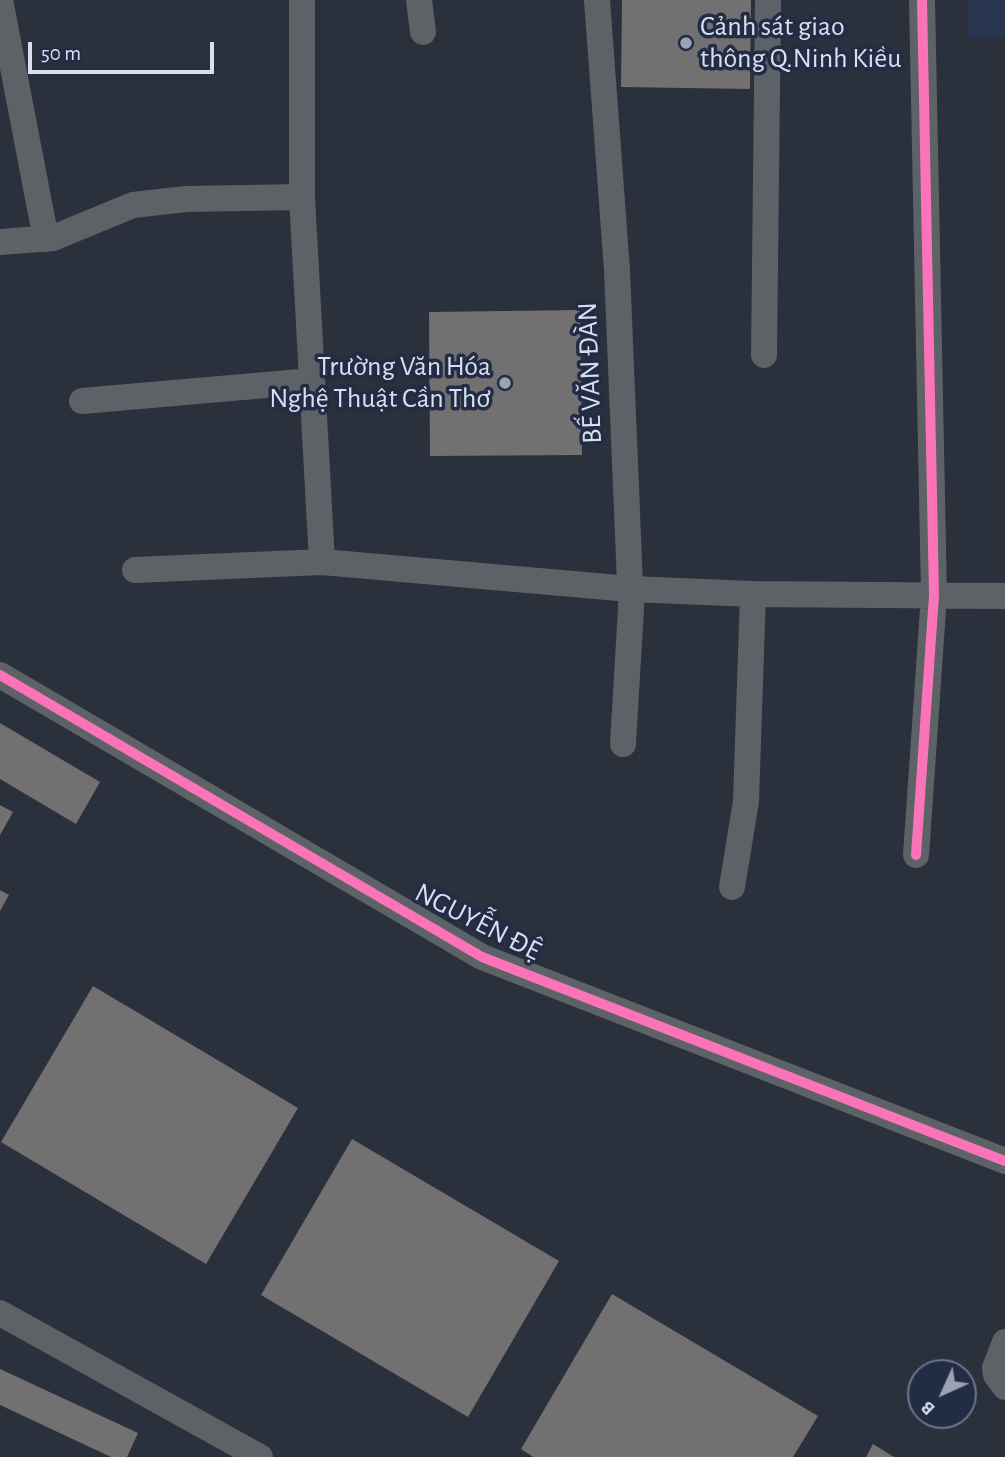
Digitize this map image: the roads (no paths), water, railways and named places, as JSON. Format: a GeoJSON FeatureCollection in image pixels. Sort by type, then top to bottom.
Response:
{"type":"FeatureCollection","features":[{"type":"Feature","properties":{"kind":"street"},"geometry":{"type":"LineString","coordinates":[[0,0],[46,239]]}},
{"type":"Feature","properties":{"kind":"street"},"geometry":{"type":"LineString","coordinates":[[302,0],[302,197],[322,562]]}},
{"type":"Feature","properties":{"kind":"street"},"geometry":{"type":"LineString","coordinates":[[419,0],[423,32]]}},
{"type":"Feature","properties":{"kind":"street","name":"BẾ VĂN ĐÀN"},"geometry":{"type":"LineString","coordinates":[[597,0],[617,270],[631,608],[623,744]]}},
{"type":"Feature","properties":{"kind":"street"},"geometry":{"type":"LineString","coordinates":[[764,355],[768,0]]}},
{"type":"Feature","properties":{"kind":"street"},"geometry":{"type":"LineString","coordinates":[[916,855],[934,595],[922,0]]}},
{"type":"Feature","properties":{"kind":"street"},"geometry":{"type":"LineString","coordinates":[[0,242],[53,238],[133,205],[186,199],[302,197]]}},
{"type":"Feature","properties":{"kind":"street"},"geometry":{"type":"LineString","coordinates":[[82,401],[312,381]]}},
{"type":"Feature","properties":{"kind":"street"},"geometry":{"type":"LineString","coordinates":[[135,570],[322,562],[630,589],[753,594],[1005,596]]}},
{"type":"Feature","properties":{"kind":"street"},"geometry":{"type":"LineString","coordinates":[[732,887],[746,801],[753,594]]}},
{"type":"Feature","properties":{"kind":"street","name":"NGUYỄN ĐỆ"},"geometry":{"type":"LineString","coordinates":[[0,675],[482,957],[1005,1161]]}},
{"type":"Feature","properties":{"kind":"street"},"geometry":{"type":"LineString","coordinates":[[0,1313],[260,1457]]}},
{"type":"Feature","properties":{"kind":"street"},"geometry":{"type":"LineString","coordinates":[[1005,1342],[995,1367],[996,1375],[1005,1387]]}},
{"type":"Feature","properties":{"kind":"place","name":"Cảnh sát giao thông Q.Ninh Kiều"},"geometry":{"type":"Point","coordinates":[686,43]}},
{"type":"Feature","properties":{"kind":"place","name":"Trường Văn Hóa Nghệ Thuật Cần Thơ"},"geometry":{"type":"Point","coordinates":[505,383]}}]}
